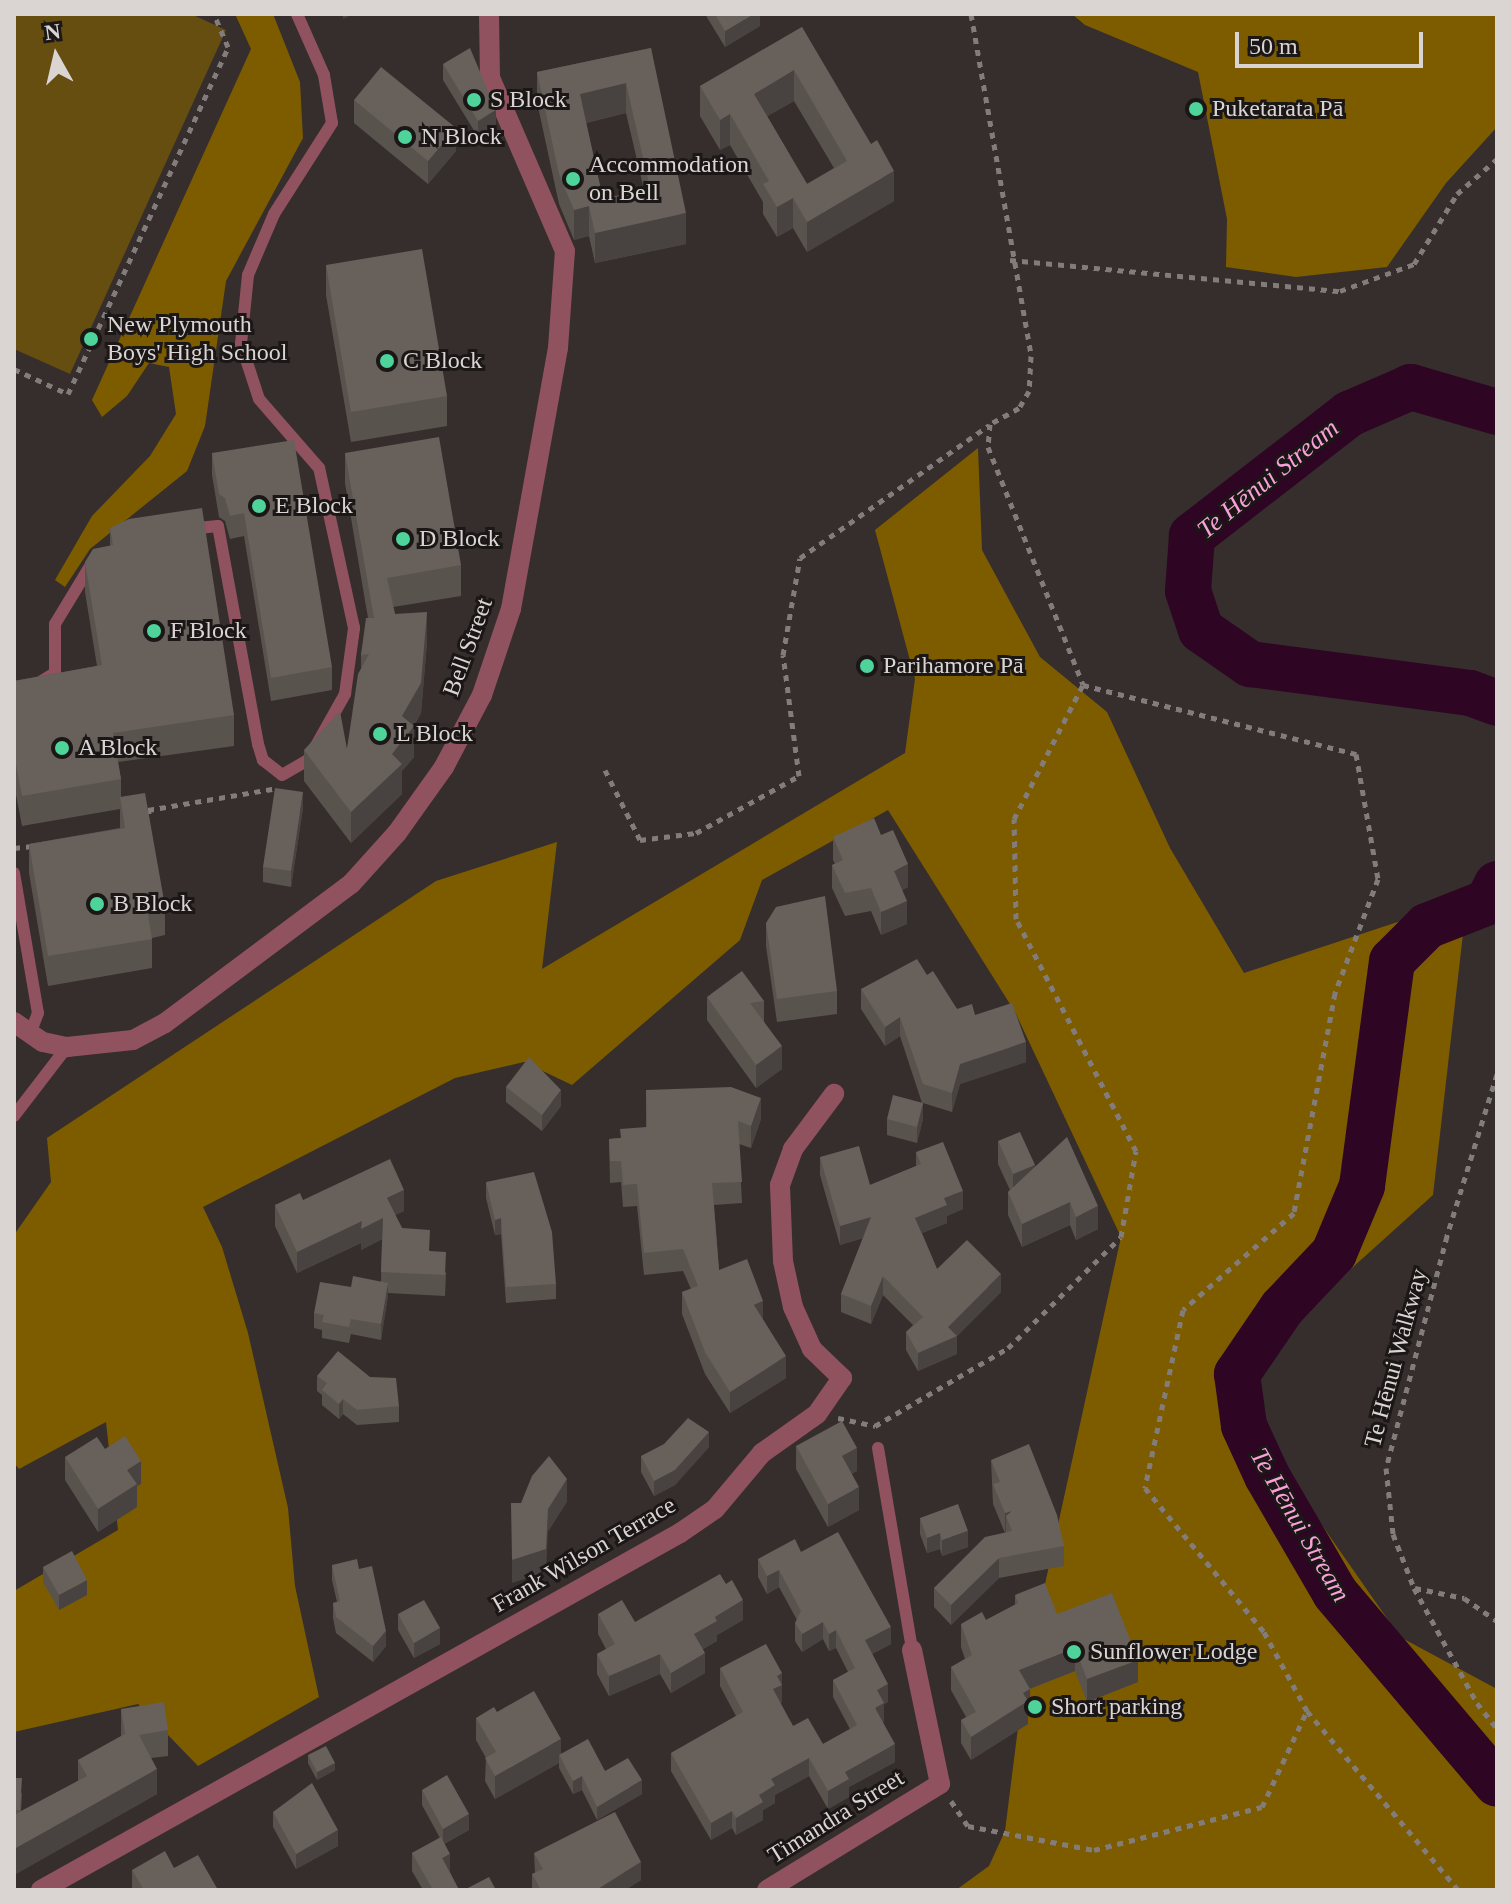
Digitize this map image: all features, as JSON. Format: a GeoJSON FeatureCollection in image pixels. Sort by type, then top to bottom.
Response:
{"type":"FeatureCollection","features":[{"type":"Feature","properties":{"kind":"street","name":"Bell Street"},"geometry":{"type":"LineString","coordinates":[[22,1028],[67,1047],[133,1040],[165,1023],[351,884],[397,833],[444,767],[482,695],[511,609],[558,348],[565,251],[490,78],[489,14]]}},
{"type":"Feature","properties":{"kind":"street","name":"Frank Wilson Terrace"},"geometry":{"type":"LineString","coordinates":[[41,1890],[680,1533],[715,1509],[762,1453],[817,1414],[842,1378],[812,1349],[793,1307],[783,1261],[780,1185],[793,1149],[834,1094]]}},
{"type":"Feature","properties":{"kind":"street","name":"Timandra Street"},"geometry":{"type":"LineString","coordinates":[[767,1890],[940,1784],[912,1650]]}},
{"type":"Feature","properties":{"kind":"lane"},"geometry":{"type":"LineString","coordinates":[[177,530],[218,526],[263,760],[282,775],[308,760],[345,694],[354,628],[319,468],[259,399],[241,344],[248,275],[274,214],[332,123],[324,75],[297,14]]}},
{"type":"Feature","properties":{"kind":"lane"},"geometry":{"type":"LineString","coordinates":[[14,698],[55,673],[55,624],[97,555]]}},
{"type":"Feature","properties":{"kind":"lane"},"geometry":{"type":"LineString","coordinates":[[14,873],[38,1013],[22,1028]]}},
{"type":"Feature","properties":{"kind":"lane"},"geometry":{"type":"LineString","coordinates":[[14,1116],[67,1047]]}},
{"type":"Feature","properties":{"kind":"lane"},"geometry":{"type":"LineString","coordinates":[[878,1448],[912,1650]]}},
{"type":"Feature","properties":{"kind":"path"},"geometry":{"type":"LineString","coordinates":[[14,369],[68,394],[228,47],[214,14]]}},
{"type":"Feature","properties":{"kind":"path"},"geometry":{"type":"LineString","coordinates":[[605,770],[640,840],[696,833],[799,776],[783,655],[800,558],[990,424],[1019,408],[1029,391],[1031,356],[1010,260],[971,14]]}},
{"type":"Feature","properties":{"kind":"path"},"geometry":{"type":"LineString","coordinates":[[1010,260],[1340,291],[1414,264],[1457,194],[1497,159]]}},
{"type":"Feature","properties":{"kind":"path"},"geometry":{"type":"LineString","coordinates":[[817,1414],[875,1426],[1008,1348],[1121,1237],[1136,1151],[1016,919],[1014,819],[1083,685],[988,447],[990,424]]}},
{"type":"Feature","properties":{"kind":"path"},"geometry":{"type":"LineString","coordinates":[[1083,685],[1356,754],[1378,879],[1335,993],[1294,1213],[1183,1310],[1145,1488],[1264,1632],[1307,1711],[1458,1890]]}},
{"type":"Feature","properties":{"kind":"path"},"geometry":{"type":"LineString","coordinates":[[151,828],[148,810],[299,785],[296,767]]}},
{"type":"Feature","properties":{"kind":"path"},"geometry":{"type":"LineString","coordinates":[[14,848],[37,846]]}},
{"type":"Feature","properties":{"kind":"path","name":"Te Hēnui Walkway"},"geometry":{"type":"LineString","coordinates":[[1497,1074],[1447,1236],[1386,1468],[1393,1534],[1414,1588],[1497,1729]]}},
{"type":"Feature","properties":{"kind":"path"},"geometry":{"type":"LineString","coordinates":[[875,1426],[878,1448]]}},
{"type":"Feature","properties":{"kind":"path"},"geometry":{"type":"LineString","coordinates":[[1414,1588],[1464,1598],[1497,1621]]}},
{"type":"Feature","properties":{"kind":"path"},"geometry":{"type":"LineString","coordinates":[[940,1784],[968,1826],[1094,1850],[1262,1807],[1307,1711]]}},
{"type":"Feature","properties":{"kind":"shaded area"},"geometry":{"type":"Polygon","coordinates":[[[14,14],[191,14],[226,30],[70,374],[14,349],[14,14]]]}},
{"type":"Feature","properties":{"kind":"shaded area"},"geometry":{"type":"Polygon","coordinates":[[[235,14],[273,14],[300,82],[303,138],[226,281],[205,426],[187,471],[90,549],[65,587],[55,580],[92,516],[150,456],[176,414],[169,367],[149,363],[127,396],[102,417],[92,400],[251,49],[235,14]]]}},
{"type":"Feature","properties":{"kind":"shaded area"},"geometry":{"type":"Polygon","coordinates":[[[1072,14],[1497,14],[1497,127],[1446,183],[1387,267],[1296,277],[1226,267],[1227,219],[1198,72],[1085,25],[1072,14]]]}},
{"type":"Feature","properties":{"kind":"shaded area"},"geometry":{"type":"Polygon","coordinates":[[[978,448],[982,550],[1040,657],[1107,712],[1170,848],[1244,973],[1467,899],[1433,1195],[1272,1340],[1255,1380],[1273,1455],[1400,1637],[1497,1689],[1497,1890],[956,1890],[989,1866],[1005,1831],[1024,1680],[1121,1237],[1015,1012],[888,810],[762,880],[740,940],[572,1085],[524,1062],[455,1078],[203,1207],[222,1247],[248,1333],[288,1508],[295,1586],[319,1697],[198,1766],[138,1704],[14,1732],[14,1591],[118,1530],[106,1422],[19,1469],[14,1463],[14,1235],[51,1182],[47,1138],[436,881],[557,842],[542,969],[905,753],[915,679],[875,530],[978,448]]]}},
{"type":"Feature","properties":{"kind":"building"},"geometry":{"type":"Polygon","coordinates":[[[715,14],[754,14],[725,31],[715,14]]]}},
{"type":"Feature","properties":{"kind":"building"},"geometry":{"type":"Polygon","coordinates":[[[802,27],[871,144],[877,140],[894,171],[807,222],[793,198],[777,207],[763,184],[769,181],[730,114],[720,120],[700,86],[802,27]],[[794,70],[754,94],[807,184],[847,161],[794,70]]]}},
{"type":"Feature","properties":{"kind":"building"},"geometry":{"type":"Polygon","coordinates":[[[470,48],[496,110],[478,121],[443,64],[470,48]]]}},
{"type":"Feature","properties":{"kind":"building"},"geometry":{"type":"Polygon","coordinates":[[[651,48],[686,213],[595,233],[589,206],[574,210],[559,174],[537,72],[651,48]],[[626,83],[580,94],[603,199],[650,188],[626,83]]]}},
{"type":"Feature","properties":{"kind":"building"},"geometry":{"type":"Polygon","coordinates":[[[381,67],[456,128],[428,161],[354,100],[381,67]]]}},
{"type":"Feature","properties":{"kind":"building","name":"C Block"},"geometry":{"type":"Polygon","coordinates":[[[422,249],[447,396],[351,412],[326,265],[422,249]]]}},
{"type":"Feature","properties":{"kind":"building"},"geometry":{"type":"Polygon","coordinates":[[[439,437],[461,565],[387,578],[395,614],[427,612],[421,683],[402,716],[414,726],[392,754],[402,764],[351,812],[304,750],[340,711],[347,749],[358,674],[369,654],[361,655],[366,618],[374,618],[345,453],[439,437]]]}},
{"type":"Feature","properties":{"kind":"building"},"geometry":{"type":"Polygon","coordinates":[[[294,440],[332,667],[271,678],[244,513],[230,516],[225,498],[219,494],[212,453],[294,440]]]}},
{"type":"Feature","properties":{"kind":"building"},"geometry":{"type":"Polygon","coordinates":[[[202,508],[234,715],[113,733],[121,779],[22,796],[14,754],[14,681],[102,665],[85,562],[93,549],[113,545],[110,528],[129,519],[202,508]]]}},
{"type":"Feature","properties":{"kind":"building"},"geometry":{"type":"Polygon","coordinates":[[[275,788],[303,792],[291,871],[263,867],[275,788]]]}},
{"type":"Feature","properties":{"kind":"building","name":"B Block"},"geometry":{"type":"Polygon","coordinates":[[[145,793],[165,906],[147,909],[152,939],[48,956],[29,844],[125,828],[120,797],[145,793]]]}},
{"type":"Feature","properties":{"kind":"building"},"geometry":{"type":"Polygon","coordinates":[[[874,818],[881,835],[893,830],[908,864],[894,871],[907,901],[881,912],[871,888],[845,893],[832,865],[843,860],[833,837],[874,818]]]}},
{"type":"Feature","properties":{"kind":"building"},"geometry":{"type":"Polygon","coordinates":[[[825,896],[837,991],[777,999],[766,923],[776,907],[825,896]]]}},
{"type":"Feature","properties":{"kind":"building"},"geometry":{"type":"Polygon","coordinates":[[[917,959],[927,975],[933,971],[957,1009],[972,1004],[975,1015],[1012,1003],[1026,1042],[960,1064],[952,1093],[923,1084],[900,1017],[885,1027],[861,989],[917,959]]]}},
{"type":"Feature","properties":{"kind":"building"},"geometry":{"type":"Polygon","coordinates":[[[742,971],[764,1001],[750,1003],[782,1046],[756,1065],[707,997],[742,971]]]}},
{"type":"Feature","properties":{"kind":"building"},"geometry":{"type":"Polygon","coordinates":[[[529,1057],[561,1090],[542,1115],[506,1087],[529,1057]]]}},
{"type":"Feature","properties":{"kind":"building"},"geometry":{"type":"Polygon","coordinates":[[[731,1087],[761,1098],[751,1126],[738,1121],[742,1182],[712,1183],[719,1270],[747,1259],[763,1301],[754,1305],[786,1356],[730,1392],[705,1352],[682,1292],[698,1286],[683,1249],[644,1253],[637,1184],[623,1185],[621,1161],[610,1161],[609,1139],[621,1138],[620,1129],[647,1127],[646,1090],[731,1087]]]}},
{"type":"Feature","properties":{"kind":"building"},"geometry":{"type":"Polygon","coordinates":[[[893,1095],[923,1103],[917,1127],[887,1119],[893,1095]]]}},
{"type":"Feature","properties":{"kind":"building"},"geometry":{"type":"Polygon","coordinates":[[[1020,1132],[1035,1165],[1013,1174],[998,1141],[1020,1132]]]}},
{"type":"Feature","properties":{"kind":"building"},"geometry":{"type":"Polygon","coordinates":[[[1067,1137],[1098,1206],[1076,1217],[1070,1202],[1022,1224],[1008,1192],[1067,1137]]]}},
{"type":"Feature","properties":{"kind":"building"},"geometry":{"type":"Polygon","coordinates":[[[943,1142],[963,1191],[944,1198],[947,1205],[915,1218],[937,1269],[967,1240],[1001,1274],[948,1327],[957,1336],[918,1353],[906,1332],[923,1317],[883,1276],[871,1306],[841,1294],[871,1217],[840,1226],[820,1157],[859,1146],[870,1185],[921,1164],[916,1152],[943,1142]]]}},
{"type":"Feature","properties":{"kind":"building"},"geometry":{"type":"Polygon","coordinates":[[[390,1159],[404,1190],[387,1198],[402,1228],[430,1230],[429,1251],[446,1252],[445,1275],[381,1272],[383,1218],[361,1229],[362,1221],[297,1252],[275,1205],[300,1193],[303,1200],[390,1159]]]}},
{"type":"Feature","properties":{"kind":"building"},"geometry":{"type":"Polygon","coordinates":[[[534,1172],[552,1232],[556,1284],[506,1287],[501,1218],[495,1220],[486,1182],[534,1172]]]}},
{"type":"Feature","properties":{"kind":"building"},"geometry":{"type":"Polygon","coordinates":[[[353,1276],[388,1283],[381,1324],[351,1319],[349,1327],[322,1322],[324,1315],[314,1313],[320,1282],[351,1287],[353,1276]]]}},
{"type":"Feature","properties":{"kind":"building"},"geometry":{"type":"Polygon","coordinates":[[[338,1351],[370,1377],[396,1378],[399,1406],[357,1410],[343,1399],[339,1404],[322,1390],[327,1383],[317,1376],[338,1351]]]}},
{"type":"Feature","properties":{"kind":"building"},"geometry":{"type":"Polygon","coordinates":[[[688,1418],[709,1432],[675,1470],[654,1481],[641,1456],[664,1444],[688,1418]]]}},
{"type":"Feature","properties":{"kind":"building"},"geometry":{"type":"Polygon","coordinates":[[[842,1421],[857,1448],[842,1456],[859,1487],[828,1504],[796,1446],[842,1421]]]}},
{"type":"Feature","properties":{"kind":"building"},"geometry":{"type":"Polygon","coordinates":[[[125,1436],[141,1461],[127,1470],[137,1484],[98,1509],[65,1457],[97,1437],[105,1449],[125,1436]]]}},
{"type":"Feature","properties":{"kind":"building"},"geometry":{"type":"Polygon","coordinates":[[[1029,1444],[1057,1515],[1064,1546],[999,1558],[951,1605],[934,1588],[985,1537],[1012,1531],[1006,1516],[1012,1511],[1005,1513],[993,1484],[1000,1482],[991,1460],[1029,1444]]]}},
{"type":"Feature","properties":{"kind":"building"},"geometry":{"type":"Polygon","coordinates":[[[549,1456],[567,1479],[548,1509],[546,1549],[512,1560],[511,1503],[521,1503],[532,1476],[549,1456]]]}},
{"type":"Feature","properties":{"kind":"building"},"geometry":{"type":"Polygon","coordinates":[[[958,1504],[968,1531],[942,1540],[940,1533],[927,1538],[920,1518],[958,1504]]]}},
{"type":"Feature","properties":{"kind":"building"},"geometry":{"type":"Polygon","coordinates":[[[838,1532],[891,1627],[865,1640],[888,1684],[877,1690],[884,1703],[875,1708],[895,1744],[845,1772],[849,1779],[828,1791],[809,1758],[771,1779],[775,1785],[759,1795],[763,1802],[736,1818],[732,1811],[711,1823],[671,1753],[743,1712],[720,1668],[766,1644],[782,1673],[777,1676],[782,1685],[773,1689],[793,1726],[808,1718],[823,1744],[857,1725],[833,1680],[855,1668],[836,1630],[829,1634],[823,1622],[802,1634],[795,1623],[801,1611],[779,1570],[767,1576],[758,1559],[795,1539],[801,1552],[838,1532]]]}},
{"type":"Feature","properties":{"kind":"building"},"geometry":{"type":"Polygon","coordinates":[[[72,1551],[87,1580],[59,1595],[43,1567],[72,1551]]]}},
{"type":"Feature","properties":{"kind":"building"},"geometry":{"type":"Polygon","coordinates":[[[357,1559],[359,1569],[372,1566],[386,1631],[373,1646],[336,1617],[333,1603],[340,1601],[332,1565],[357,1559]]]}},
{"type":"Feature","properties":{"kind":"building"},"geometry":{"type":"Polygon","coordinates":[[[720,1574],[726,1584],[732,1580],[743,1600],[715,1617],[717,1621],[694,1634],[705,1653],[671,1673],[660,1654],[609,1676],[597,1654],[615,1644],[598,1614],[622,1600],[635,1622],[720,1574]]]}},
{"type":"Feature","properties":{"kind":"building"},"geometry":{"type":"Polygon","coordinates":[[[1045,1583],[1057,1614],[1112,1593],[1138,1660],[1087,1679],[1075,1648],[1019,1670],[1030,1689],[1023,1693],[1028,1701],[971,1737],[961,1720],[976,1712],[951,1667],[972,1655],[961,1624],[982,1612],[986,1620],[1018,1603],[1015,1595],[1045,1583]]]}},
{"type":"Feature","properties":{"kind":"building"},"geometry":{"type":"Polygon","coordinates":[[[424,1600],[440,1628],[414,1643],[398,1614],[424,1600]]]}},
{"type":"Feature","properties":{"kind":"building"},"geometry":{"type":"Polygon","coordinates":[[[534,1691],[561,1739],[495,1776],[485,1758],[496,1752],[476,1718],[494,1707],[497,1712],[534,1691]]]}},
{"type":"Feature","properties":{"kind":"building"},"geometry":{"type":"Polygon","coordinates":[[[164,1702],[168,1730],[139,1735],[157,1769],[14,1849],[14,1815],[87,1776],[78,1760],[125,1734],[121,1709],[164,1702]]]}},
{"type":"Feature","properties":{"kind":"building"},"geometry":{"type":"Polygon","coordinates":[[[588,1739],[605,1771],[628,1758],[642,1780],[597,1807],[582,1776],[573,1781],[559,1755],[588,1739]]]}},
{"type":"Feature","properties":{"kind":"building"},"geometry":{"type":"Polygon","coordinates":[[[326,1746],[335,1763],[317,1772],[308,1755],[326,1746]]]}},
{"type":"Feature","properties":{"kind":"building"},"geometry":{"type":"Polygon","coordinates":[[[447,1775],[469,1814],[443,1829],[422,1790],[447,1775]]]}},
{"type":"Feature","properties":{"kind":"building"},"geometry":{"type":"Polygon","coordinates":[[[14,1778],[22,1778],[20,1810],[14,1810],[14,1778]]]}},
{"type":"Feature","properties":{"kind":"building"},"geometry":{"type":"Polygon","coordinates":[[[312,1783],[338,1830],[296,1854],[273,1812],[312,1783]]]}},
{"type":"Feature","properties":{"kind":"building"},"geometry":{"type":"Polygon","coordinates":[[[615,1812],[641,1862],[596,1890],[536,1890],[540,1888],[532,1874],[543,1869],[534,1853],[615,1812]]]}},
{"type":"Feature","properties":{"kind":"building"},"geometry":{"type":"Polygon","coordinates":[[[441,1837],[450,1854],[442,1858],[459,1890],[433,1890],[412,1853],[441,1837]]]}},
{"type":"Feature","properties":{"kind":"building"},"geometry":{"type":"Polygon","coordinates":[[[165,1851],[174,1868],[198,1855],[218,1890],[144,1890],[132,1870],[165,1851]]]}},
{"type":"Feature","properties":{"kind":"building"},"geometry":{"type":"Polygon","coordinates":[[[489,1877],[496,1890],[464,1890],[489,1877]]]}},
{"type":"Feature","properties":{"kind":"waterway","name":"Te Hēnui Stream"},"geometry":{"type":"LineString","coordinates":[[1497,412],[1411,387],[1349,414],[1192,536],[1188,591],[1201,630],[1250,664],[1470,693],[1497,703]]}},
{"type":"Feature","properties":{"kind":"waterway","name":"Te Hēnui Stream"},"geometry":{"type":"LineString","coordinates":[[1497,884],[1488,902],[1427,926],[1392,961],[1362,1186],[1334,1253],[1282,1308],[1237,1374],[1244,1426],[1267,1476],[1335,1593],[1497,1784]]}},
{"type":"Feature","properties":{"kind":"place","name":"S Block"},"geometry":{"type":"Point","coordinates":[474,100]}},
{"type":"Feature","properties":{"kind":"place","name":"Puketarata Pā"},"geometry":{"type":"Point","coordinates":[1196,109]}},
{"type":"Feature","properties":{"kind":"place","name":"N Block"},"geometry":{"type":"Point","coordinates":[405,137]}},
{"type":"Feature","properties":{"kind":"place","name":"Accommodation on Bell"},"geometry":{"type":"Point","coordinates":[573,179]}},
{"type":"Feature","properties":{"kind":"place","name":"New Plymouth Boys' High School"},"geometry":{"type":"Point","coordinates":[91,339]}},
{"type":"Feature","properties":{"kind":"place","name":"C Block"},"geometry":{"type":"Point","coordinates":[387,361]}},
{"type":"Feature","properties":{"kind":"place","name":"E Block"},"geometry":{"type":"Point","coordinates":[259,506]}},
{"type":"Feature","properties":{"kind":"place","name":"D Block"},"geometry":{"type":"Point","coordinates":[403,539]}},
{"type":"Feature","properties":{"kind":"place","name":"F Block"},"geometry":{"type":"Point","coordinates":[154,631]}},
{"type":"Feature","properties":{"kind":"place","name":"Parihamore Pā"},"geometry":{"type":"Point","coordinates":[867,666]}},
{"type":"Feature","properties":{"kind":"place","name":"L Block"},"geometry":{"type":"Point","coordinates":[380,734]}},
{"type":"Feature","properties":{"kind":"place","name":"A Block"},"geometry":{"type":"Point","coordinates":[62,748]}},
{"type":"Feature","properties":{"kind":"place","name":"B Block"},"geometry":{"type":"Point","coordinates":[97,904]}},
{"type":"Feature","properties":{"kind":"place","name":"Sunflower Lodge"},"geometry":{"type":"Point","coordinates":[1074,1652]}},
{"type":"Feature","properties":{"kind":"place","name":"Short parking"},"geometry":{"type":"Point","coordinates":[1035,1707]}}]}
